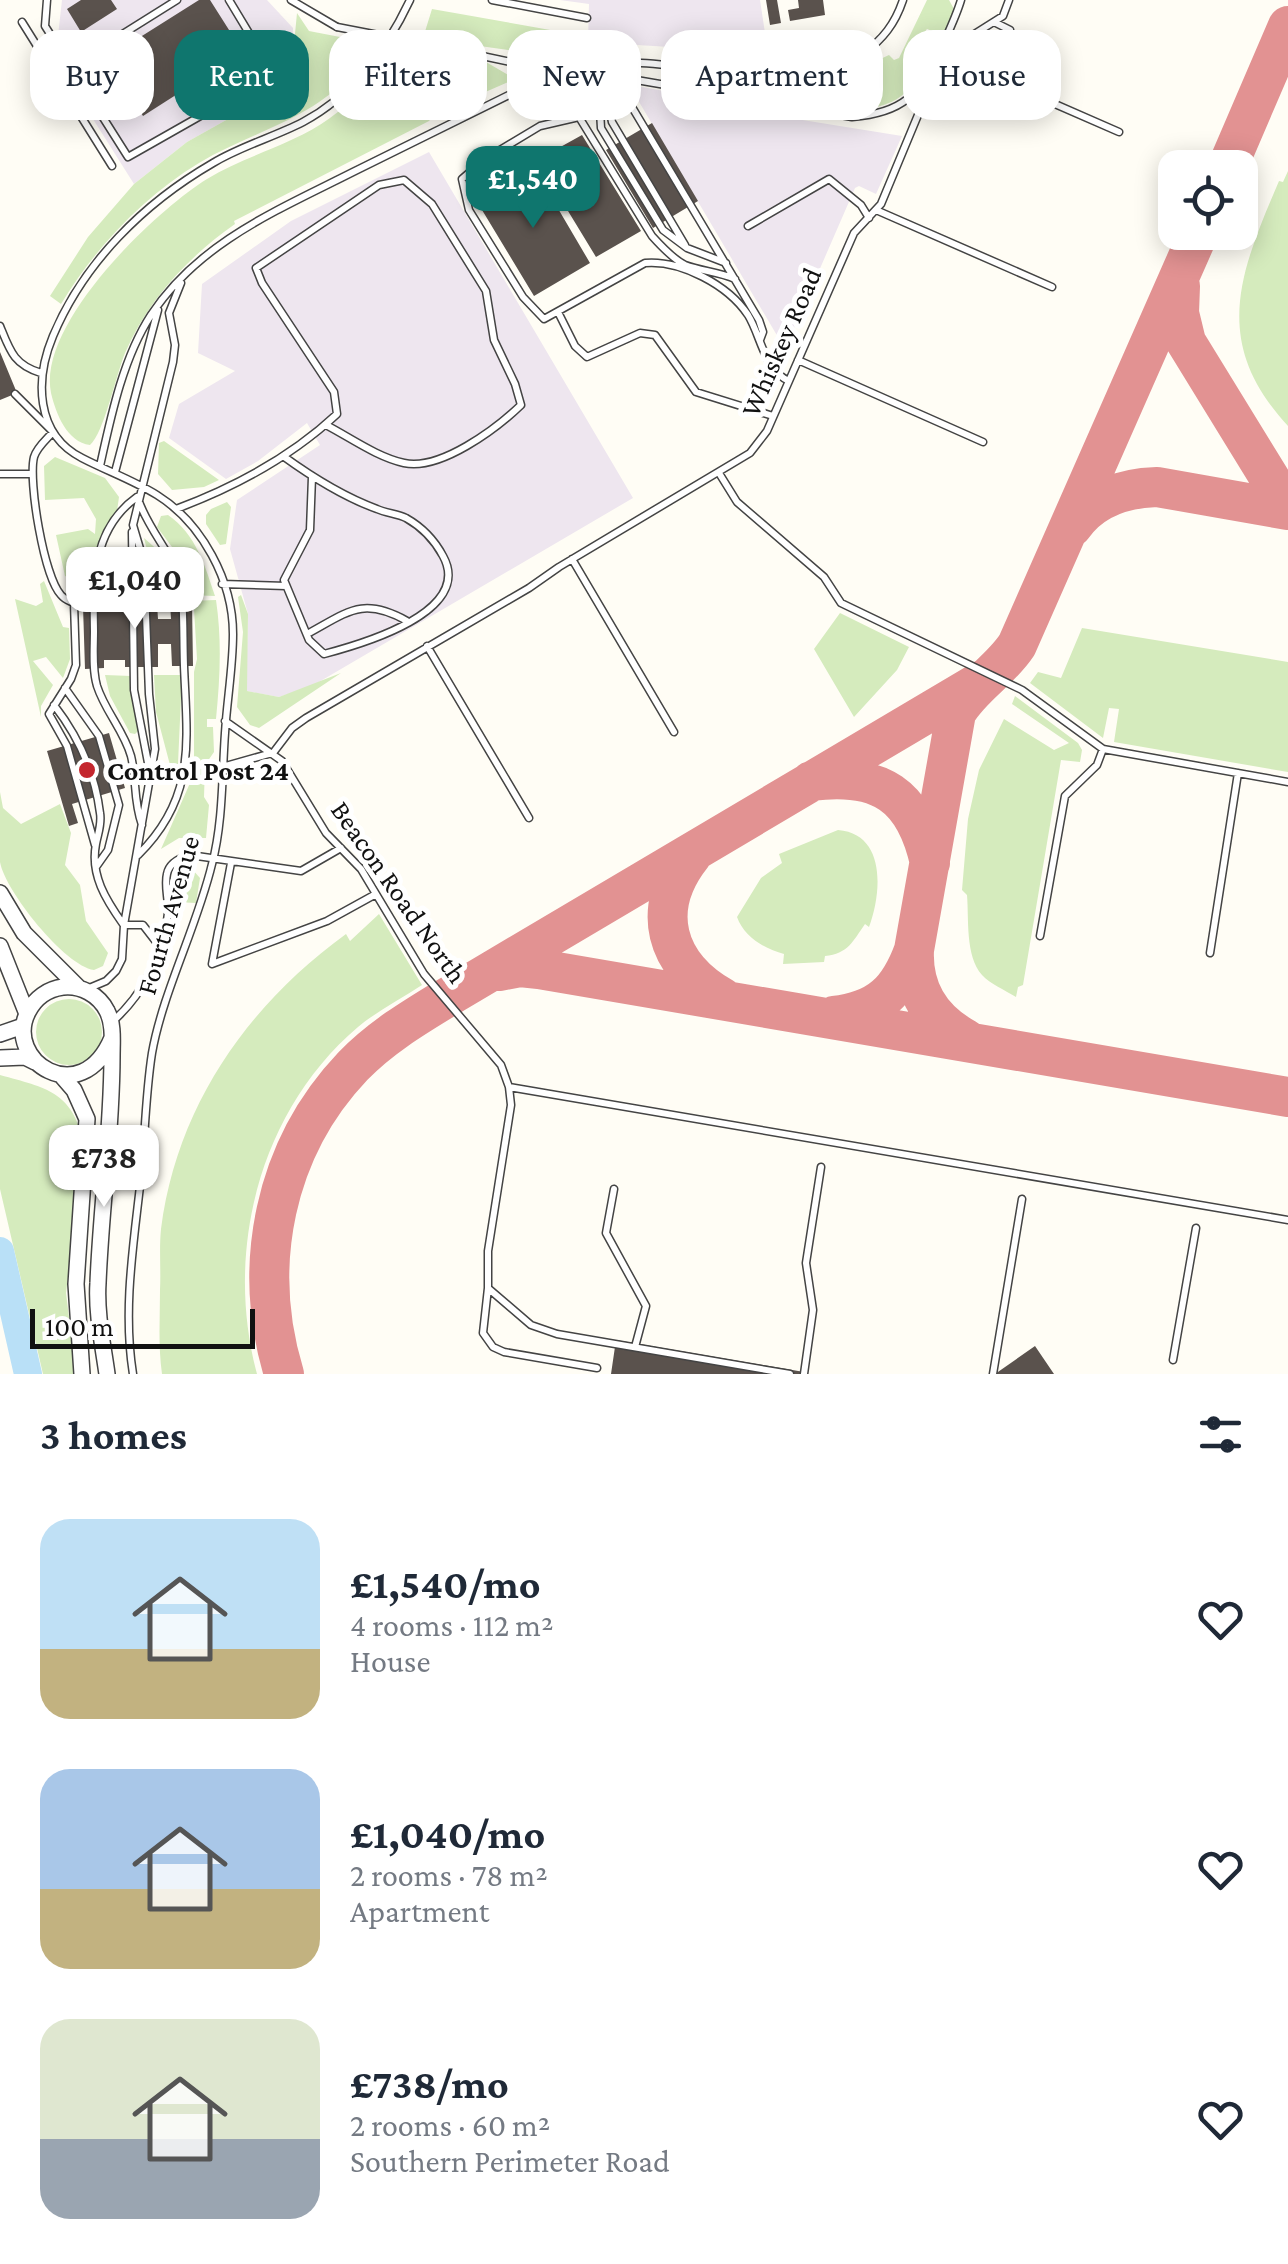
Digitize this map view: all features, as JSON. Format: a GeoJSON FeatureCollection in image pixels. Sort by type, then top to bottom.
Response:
{"type":"FeatureCollection","features":[{"type":"Feature","properties":{"kind":"street"},"geometry":{"type":"LineString","coordinates":[[0,894],[24,933],[107,1010],[112,1092],[97,1286],[107,1374]]}},
{"type":"Feature","properties":{"kind":"street"},"geometry":{"type":"LineString","coordinates":[[0,946],[25,1019],[25,1044],[35,1062]]}},
{"type":"Feature","properties":{"kind":"street"},"geometry":{"type":"LineString","coordinates":[[0,1034],[25,1019],[38,998],[50,990],[82,989]]}},
{"type":"Feature","properties":{"kind":"street"},"geometry":{"type":"LineString","coordinates":[[60,1075],[92,1068],[104,1057],[111,1030]]}},
{"type":"Feature","properties":{"kind":"street"},"geometry":{"type":"LineString","coordinates":[[0,1058],[24,1057],[60,1075],[74,1090],[87,1119],[76,1284],[82,1374]]}},
{"type":"Feature","properties":{"kind":"lane"},"geometry":{"type":"LineString","coordinates":[[47,0],[48,30]]}},
{"type":"Feature","properties":{"kind":"lane"},"geometry":{"type":"LineString","coordinates":[[129,30],[177,0]]}},
{"type":"Feature","properties":{"kind":"lane"},"geometry":{"type":"LineString","coordinates":[[104,120],[128,157],[232,98],[254,77],[261,53],[228,0]]}},
{"type":"Feature","properties":{"kind":"lane"},"geometry":{"type":"LineString","coordinates":[[291,0],[337,28],[507,61]]}},
{"type":"Feature","properties":{"kind":"lane"},"geometry":{"type":"LineString","coordinates":[[74,603],[63,599],[57,590],[45,555],[32,474],[35,452],[53,432],[40,395],[42,372],[68,304],[119,236],[173,188],[216,160],[305,121],[333,102],[370,66],[410,0]]}},
{"type":"Feature","properties":{"kind":"lane"},"geometry":{"type":"LineString","coordinates":[[492,0],[587,18]]}},
{"type":"Feature","properties":{"kind":"lane"},"geometry":{"type":"LineString","coordinates":[[641,64],[772,82],[798,81],[839,68],[876,44],[889,30],[903,0]]}},
{"type":"Feature","properties":{"kind":"lane"},"geometry":{"type":"LineString","coordinates":[[948,30],[961,0]]}},
{"type":"Feature","properties":{"kind":"lane"},"geometry":{"type":"LineString","coordinates":[[980,30],[1003,16],[1010,0]]}},
{"type":"Feature","properties":{"kind":"lane"},"geometry":{"type":"LineString","coordinates":[[22,22],[112,166]]}},
{"type":"Feature","properties":{"kind":"lane"},"geometry":{"type":"LineString","coordinates":[[993,22],[1010,30]]}},
{"type":"Feature","properties":{"kind":"lane","name":"Whiskey Road"},"geometry":{"type":"LineString","coordinates":[[273,753],[292,728],[306,718],[529,588],[720,472],[759,444],[854,234],[876,210],[918,115],[968,66],[1120,132]]}},
{"type":"Feature","properties":{"kind":"lane"},"geometry":{"type":"LineString","coordinates":[[641,82],[852,117],[876,116],[903,104]]}},
{"type":"Feature","properties":{"kind":"lane"},"geometry":{"type":"LineString","coordinates":[[100,466],[109,423],[136,345],[160,304],[183,277],[231,234],[507,96]]}},
{"type":"Feature","properties":{"kind":"lane"},"geometry":{"type":"LineString","coordinates":[[736,279],[685,264],[664,249],[652,236],[579,117],[540,126],[484,159],[462,179],[469,210],[523,297],[544,319],[646,263],[657,262],[690,272],[726,290],[749,316],[780,376],[789,380]]}},
{"type":"Feature","properties":{"kind":"lane"},"geometry":{"type":"LineString","coordinates":[[601,120],[601,128],[662,230],[687,248],[726,263]]}},
{"type":"Feature","properties":{"kind":"lane"},"geometry":{"type":"LineString","coordinates":[[612,120],[687,248]]}},
{"type":"Feature","properties":{"kind":"lane"},"geometry":{"type":"LineString","coordinates":[[640,120],[760,320],[760,343]]}},
{"type":"Feature","properties":{"kind":"lane"},"geometry":{"type":"LineString","coordinates":[[748,226],[829,179],[861,205],[869,218]]}},
{"type":"Feature","properties":{"kind":"lane"},"geometry":{"type":"LineString","coordinates":[[176,509],[224,490],[283,456],[338,414],[334,392],[256,268],[379,185],[404,180],[432,204],[486,291],[494,340],[521,405],[502,424],[433,462],[407,464],[326,425]]}},
{"type":"Feature","properties":{"kind":"lane"},"geometry":{"type":"LineString","coordinates":[[876,210],[1052,287]]}},
{"type":"Feature","properties":{"kind":"lane"},"geometry":{"type":"LineString","coordinates":[[150,774],[134,690],[133,525],[173,362],[175,345],[169,314],[183,277]]}},
{"type":"Feature","properties":{"kind":"lane"},"geometry":{"type":"LineString","coordinates":[[115,473],[160,304]]}},
{"type":"Feature","properties":{"kind":"lane"},"geometry":{"type":"LineString","coordinates":[[558,312],[574,346],[586,358],[640,333],[655,336],[696,392],[774,416]]}},
{"type":"Feature","properties":{"kind":"lane"},"geometry":{"type":"LineString","coordinates":[[0,326],[13,358],[23,367],[42,372]]}},
{"type":"Feature","properties":{"kind":"lane"},"geometry":{"type":"LineString","coordinates":[[798,360],[983,442]]}},
{"type":"Feature","properties":{"kind":"lane","name":"Fourth Avenue"},"geometry":{"type":"LineString","coordinates":[[16,394],[76,455],[142,486],[176,509],[213,555],[233,629],[214,860],[152,1052],[129,1322],[133,1374]]}},
{"type":"Feature","properties":{"kind":"lane"},"geometry":{"type":"LineString","coordinates":[[283,456],[312,478],[376,509],[407,518],[435,541],[448,566],[450,580],[442,599],[384,636],[324,654],[307,634],[284,580],[310,530],[312,478]]}},
{"type":"Feature","properties":{"kind":"lane"},"geometry":{"type":"LineString","coordinates":[[720,472],[737,502],[824,576],[841,603],[1022,690],[1103,749],[1288,782]]}},
{"type":"Feature","properties":{"kind":"lane"},"geometry":{"type":"LineString","coordinates":[[0,474],[32,474]]}},
{"type":"Feature","properties":{"kind":"lane"},"geometry":{"type":"LineString","coordinates":[[138,497],[121,509],[99,552],[93,580],[94,668],[101,696],[128,748],[134,801],[142,826]]}},
{"type":"Feature","properties":{"kind":"lane"},"geometry":{"type":"LineString","coordinates":[[137,856],[158,836],[179,794],[187,760],[181,580],[146,521],[138,497]]}},
{"type":"Feature","properties":{"kind":"lane"},"geometry":{"type":"LineString","coordinates":[[82,989],[116,971],[122,959],[124,925],[156,730],[148,694],[144,562],[133,525]]}},
{"type":"Feature","properties":{"kind":"lane"},"geometry":{"type":"LineString","coordinates":[[96,845],[67,746],[49,714],[76,665],[74,603],[86,570],[99,552]]}},
{"type":"Feature","properties":{"kind":"lane"},"geometry":{"type":"LineString","coordinates":[[572,559],[674,732]]}},
{"type":"Feature","properties":{"kind":"lane"},"geometry":{"type":"LineString","coordinates":[[222,584],[286,586]]}},
{"type":"Feature","properties":{"kind":"lane"},"geometry":{"type":"LineString","coordinates":[[307,634],[360,607],[387,610],[408,621]]}},
{"type":"Feature","properties":{"kind":"lane"},"geometry":{"type":"LineString","coordinates":[[427,646],[530,818]]}},
{"type":"Feature","properties":{"kind":"lane"},"geometry":{"type":"LineString","coordinates":[[65,688],[94,724],[116,791],[118,815],[108,850],[96,867]]}},
{"type":"Feature","properties":{"kind":"lane"},"geometry":{"type":"LineString","coordinates":[[54,705],[80,742],[96,797],[100,828],[96,867],[104,898],[124,925]]}},
{"type":"Feature","properties":{"kind":"lane","name":"Beacon Road North"},"geometry":{"type":"LineString","coordinates":[[225,721],[273,753],[288,769],[326,832],[355,860],[424,974],[486,1044],[510,1087]]}},
{"type":"Feature","properties":{"kind":"lane"},"geometry":{"type":"LineString","coordinates":[[1040,936],[1065,796],[1097,766],[1103,749]]}},
{"type":"Feature","properties":{"kind":"lane"},"geometry":{"type":"LineString","coordinates":[[222,768],[273,753]]}},
{"type":"Feature","properties":{"kind":"lane"},"geometry":{"type":"LineString","coordinates":[[1210,953],[1238,773]]}},
{"type":"Feature","properties":{"kind":"lane"},"geometry":{"type":"LineString","coordinates":[[111,1030],[136,997],[160,947],[168,909],[168,868],[190,855],[301,871],[341,848]]}},
{"type":"Feature","properties":{"kind":"lane"},"geometry":{"type":"LineString","coordinates":[[232,863],[212,964],[327,921],[376,894]]}},
{"type":"Feature","properties":{"kind":"lane"},"geometry":{"type":"LineString","coordinates":[[124,925],[143,925],[160,947]]}},
{"type":"Feature","properties":{"kind":"lane"},"geometry":{"type":"LineString","coordinates":[[597,1368],[493,1348],[483,1333],[488,1251],[511,1104],[510,1087],[1288,1220]]}},
{"type":"Feature","properties":{"kind":"lane"},"geometry":{"type":"LineString","coordinates":[[804,1374],[813,1310],[806,1263],[822,1167]]}},
{"type":"Feature","properties":{"kind":"lane"},"geometry":{"type":"LineString","coordinates":[[614,1189],[606,1233],[646,1306],[634,1347]]}},
{"type":"Feature","properties":{"kind":"lane"},"geometry":{"type":"LineString","coordinates":[[993,1374],[1022,1200]]}},
{"type":"Feature","properties":{"kind":"lane"},"geometry":{"type":"LineString","coordinates":[[1172,1360],[1196,1228]]}},
{"type":"Feature","properties":{"kind":"lane"},"geometry":{"type":"LineString","coordinates":[[488,1288],[531,1325],[557,1334],[790,1374]]}},
{"type":"Feature","properties":{"kind":"shaded area"},"geometry":{"type":"Polygon","coordinates":[[[62,0],[267,0],[293,28],[174,30],[174,120],[226,120],[187,142],[134,184],[94,120],[154,120],[154,30],[59,30],[62,0]]]}},
{"type":"Feature","properties":{"kind":"shaded area"},"geometry":{"type":"Polygon","coordinates":[[[560,0],[760,0],[765,30],[661,30],[661,46],[641,45],[641,30],[588,30],[589,4],[560,0]]]}},
{"type":"Feature","properties":{"kind":"shaded area"},"geometry":{"type":"Polygon","coordinates":[[[641,87],[661,90],[661,120],[802,120],[902,136],[876,194],[859,186],[855,188],[785,349],[641,105],[641,87]]]}},
{"type":"Feature","properties":{"kind":"shaded area"},"geometry":{"type":"Polygon","coordinates":[[[429,152],[633,498],[312,686],[279,697],[246,691],[248,614],[230,549],[237,500],[320,445],[307,423],[258,461],[226,479],[169,438],[179,404],[235,371],[198,353],[202,284],[291,221],[429,152]]]}},
{"type":"Feature","properties":{"kind":"green space"},"geometry":{"type":"Polygon","coordinates":[[[927,0],[949,0],[954,9],[946,30],[913,30],[927,0]]]}},
{"type":"Feature","properties":{"kind":"green space"},"geometry":{"type":"Polygon","coordinates":[[[432,9],[550,30],[507,30],[507,50],[487,47],[487,30],[425,30],[432,9]]]}},
{"type":"Feature","properties":{"kind":"green space"},"geometry":{"type":"Polygon","coordinates":[[[297,13],[308,30],[295,30],[297,13]]]}},
{"type":"Feature","properties":{"kind":"green space"},"geometry":{"type":"Polygon","coordinates":[[[309,31],[329,35],[329,94],[309,108],[309,31]]]}},
{"type":"Feature","properties":{"kind":"green space"},"geometry":{"type":"Polygon","coordinates":[[[903,50],[903,94],[883,105],[883,58],[899,58],[903,50]]]}},
{"type":"Feature","properties":{"kind":"green space"},"geometry":{"type":"Polygon","coordinates":[[[487,63],[507,74],[507,82],[487,91],[487,63]]]}},
{"type":"Feature","properties":{"kind":"green space"},"geometry":{"type":"Polygon","coordinates":[[[329,118],[430,120],[234,221],[186,265],[145,315],[125,353],[95,439],[90,445],[75,439],[59,418],[53,401],[52,365],[62,335],[104,272],[158,217],[207,179],[329,118]]]}},
{"type":"Feature","properties":{"kind":"green space"},"geometry":{"type":"Polygon","coordinates":[[[226,120],[287,120],[223,150],[178,177],[122,225],[61,304],[50,296],[88,237],[134,184],[187,142],[226,120]]]}},
{"type":"Feature","properties":{"kind":"green space"},"geometry":{"type":"Polygon","coordinates":[[[1288,171],[1288,426],[1264,395],[1248,365],[1241,336],[1240,306],[1252,250],[1258,250],[1258,234],[1279,181],[1283,182],[1288,171]]]}},
{"type":"Feature","properties":{"kind":"green space"},"geometry":{"type":"Polygon","coordinates":[[[164,441],[219,480],[204,487],[172,490],[158,474],[159,443],[164,441]]]}},
{"type":"Feature","properties":{"kind":"green space"},"geometry":{"type":"Polygon","coordinates":[[[55,457],[105,478],[119,497],[117,511],[78,582],[65,576],[56,535],[88,529],[95,534],[96,519],[84,498],[45,500],[44,466],[55,457]]]}},
{"type":"Feature","properties":{"kind":"green space"},"geometry":{"type":"Polygon","coordinates":[[[227,502],[231,507],[226,544],[220,545],[206,524],[206,515],[227,502]]]}},
{"type":"Feature","properties":{"kind":"green space"},"geometry":{"type":"Polygon","coordinates":[[[168,515],[193,541],[215,596],[189,595],[181,559],[157,527],[161,516],[168,515]]]}},
{"type":"Feature","properties":{"kind":"green space"},"geometry":{"type":"Polygon","coordinates":[[[144,538],[169,560],[181,591],[151,591],[151,566],[144,538]]]}},
{"type":"Feature","properties":{"kind":"green space"},"geometry":{"type":"Polygon","coordinates":[[[44,581],[63,627],[69,628],[70,659],[63,678],[46,657],[33,661],[53,685],[41,706],[41,717],[15,599],[36,606],[43,602],[40,584],[44,581]]]}},
{"type":"Feature","properties":{"kind":"green space"},"geometry":{"type":"Polygon","coordinates":[[[241,595],[248,614],[247,691],[279,697],[341,673],[259,728],[250,725],[237,707],[243,632],[238,597],[241,595]]]}},
{"type":"Feature","properties":{"kind":"green space"},"geometry":{"type":"Polygon","coordinates":[[[216,600],[219,674],[216,719],[207,719],[207,727],[213,727],[214,752],[205,765],[204,797],[209,805],[206,838],[179,838],[161,849],[190,783],[194,760],[197,659],[194,609],[189,601],[216,600]]]}},
{"type":"Feature","properties":{"kind":"green space"},"geometry":{"type":"Polygon","coordinates":[[[840,613],[909,647],[897,670],[854,717],[814,649],[840,613]]]}},
{"type":"Feature","properties":{"kind":"green space"},"geometry":{"type":"Polygon","coordinates":[[[1082,628],[1288,662],[1288,772],[1114,742],[1119,709],[1109,708],[1103,738],[1030,683],[1038,672],[1061,678],[1082,628]]]}},
{"type":"Feature","properties":{"kind":"green space"},"geometry":{"type":"Polygon","coordinates":[[[105,675],[131,676],[138,731],[135,734],[130,733],[110,696],[105,675]]]}},
{"type":"Feature","properties":{"kind":"green space"},"geometry":{"type":"Polygon","coordinates":[[[154,675],[182,675],[178,764],[170,765],[156,712],[154,675]]]}},
{"type":"Feature","properties":{"kind":"green space"},"geometry":{"type":"Polygon","coordinates":[[[1015,696],[1082,750],[1080,762],[1061,760],[1023,985],[1018,987],[1016,997],[985,978],[973,958],[967,895],[962,890],[968,819],[979,770],[1004,719],[1054,750],[1069,743],[1012,704],[1015,696]]]}},
{"type":"Feature","properties":{"kind":"green space"},"geometry":{"type":"Polygon","coordinates":[[[0,792],[3,808],[21,824],[60,804],[71,833],[65,865],[80,885],[86,921],[108,953],[103,966],[94,970],[68,956],[13,891],[0,862],[0,792]]]}},
{"type":"Feature","properties":{"kind":"green space"},"geometry":{"type":"Polygon","coordinates":[[[838,830],[854,834],[872,853],[878,882],[869,927],[865,924],[849,946],[825,956],[824,962],[783,964],[784,954],[756,941],[737,917],[761,878],[782,863],[779,854],[838,830]]]}},
{"type":"Feature","properties":{"kind":"green space"},"geometry":{"type":"Polygon","coordinates":[[[184,869],[192,869],[200,878],[196,903],[176,902],[174,881],[184,869]]]}},
{"type":"Feature","properties":{"kind":"green space"},"geometry":{"type":"Polygon","coordinates":[[[379,914],[422,985],[365,1021],[324,1061],[296,1100],[274,1142],[258,1186],[248,1233],[248,1328],[257,1374],[162,1374],[161,1229],[169,1184],[200,1101],[222,1062],[278,993],[310,962],[346,934],[350,941],[379,914]]]}},
{"type":"Feature","properties":{"kind":"green space"},"geometry":{"type":"Polygon","coordinates":[[[69,999],[92,1009],[102,1032],[92,1055],[69,1065],[46,1055],[36,1032],[46,1009],[69,999]]]}},
{"type":"Feature","properties":{"kind":"green space"},"geometry":{"type":"Polygon","coordinates":[[[0,1075],[55,1094],[72,1112],[84,1142],[66,1293],[76,1374],[43,1374],[0,1189],[0,1075]]]}},
{"type":"Feature","properties":{"kind":"building"},"geometry":{"type":"Polygon","coordinates":[[[81,0],[111,0],[117,9],[80,30],[67,9],[81,0]]]}},
{"type":"Feature","properties":{"kind":"building"},"geometry":{"type":"Polygon","coordinates":[[[199,0],[210,0],[229,30],[174,30],[174,96],[154,109],[154,30],[199,0]]]}},
{"type":"Feature","properties":{"kind":"building"},"geometry":{"type":"Polygon","coordinates":[[[766,0],[777,0],[781,23],[770,25],[766,0]]]}},
{"type":"Feature","properties":{"kind":"building"},"geometry":{"type":"Polygon","coordinates":[[[798,0],[823,0],[825,15],[790,21],[788,10],[799,8],[798,0]]]}},
{"type":"Feature","properties":{"kind":"building"},"geometry":{"type":"Polygon","coordinates":[[[652,123],[698,201],[653,228],[606,150],[652,123]]]}},
{"type":"Feature","properties":{"kind":"building"},"geometry":{"type":"Polygon","coordinates":[[[582,135],[641,231],[596,257],[537,160],[582,135]]]}},
{"type":"Feature","properties":{"kind":"building"},"geometry":{"type":"Polygon","coordinates":[[[533,166],[590,263],[534,296],[476,200],[533,166]]]}},
{"type":"Feature","properties":{"kind":"building"},"geometry":{"type":"Polygon","coordinates":[[[0,352],[17,393],[0,400],[0,352]]]}},
{"type":"Feature","properties":{"kind":"building"},"geometry":{"type":"Polygon","coordinates":[[[102,584],[123,584],[124,604],[157,604],[158,619],[171,619],[170,603],[192,603],[193,666],[172,666],[171,644],[158,644],[158,667],[125,667],[125,660],[104,660],[104,668],[85,669],[83,606],[102,605],[102,584]]]}},
{"type":"Feature","properties":{"kind":"building","name":"Control Post 24"},"geometry":{"type":"Polygon","coordinates":[[[109,733],[125,788],[72,804],[78,823],[69,826],[47,751],[109,733]]]}},
{"type":"Feature","properties":{"kind":"building"},"geometry":{"type":"Polygon","coordinates":[[[616,1340],[804,1372],[804,1374],[611,1374],[616,1340]]]}},
{"type":"Feature","properties":{"kind":"building"},"geometry":{"type":"Polygon","coordinates":[[[1035,1346],[1054,1374],[995,1374],[1035,1346]]]}},
{"type":"Feature","properties":{"kind":"waterway"},"geometry":{"type":"LineString","coordinates":[[0,1251],[28,1374]]}},
{"type":"Feature","properties":{"kind":"taxiway"},"geometry":{"type":"LineString","coordinates":[[1235,150],[1288,26]]}},
{"type":"Feature","properties":{"kind":"taxiway"},"geometry":{"type":"LineString","coordinates":[[914,950],[956,713],[1017,645],[1191,250]]}},
{"type":"Feature","properties":{"kind":"taxiway"},"geometry":{"type":"LineString","coordinates":[[1180,286],[1179,313],[1186,342],[1288,508]]}},
{"type":"Feature","properties":{"kind":"taxiway"},"geometry":{"type":"LineString","coordinates":[[1072,527],[1099,502],[1121,492],[1157,487],[1288,510]]}},
{"type":"Feature","properties":{"kind":"taxiway"},"geometry":{"type":"LineString","coordinates":[[284,1374],[270,1292],[270,1251],[276,1211],[304,1134],[326,1099],[363,1056],[434,1006],[988,677]]}},
{"type":"Feature","properties":{"kind":"taxiway"},"geometry":{"type":"LineString","coordinates":[[811,781],[857,780],[891,793],[915,820],[930,863]]}},
{"type":"Feature","properties":{"kind":"taxiway"},"geometry":{"type":"LineString","coordinates":[[692,855],[671,895],[670,934],[688,969],[723,998]]}},
{"type":"Feature","properties":{"kind":"taxiway"},"geometry":{"type":"LineString","coordinates":[[834,1016],[863,1009],[885,996],[902,977],[914,950],[916,979],[926,1003],[943,1023],[966,1039]]}},
{"type":"Feature","properties":{"kind":"taxiway"},"geometry":{"type":"LineString","coordinates":[[499,971],[539,969],[1288,1097]]}},
{"type":"Feature","properties":{"kind":"place","name":"Control Post 24"},"geometry":{"type":"Point","coordinates":[87,770]}}]}
